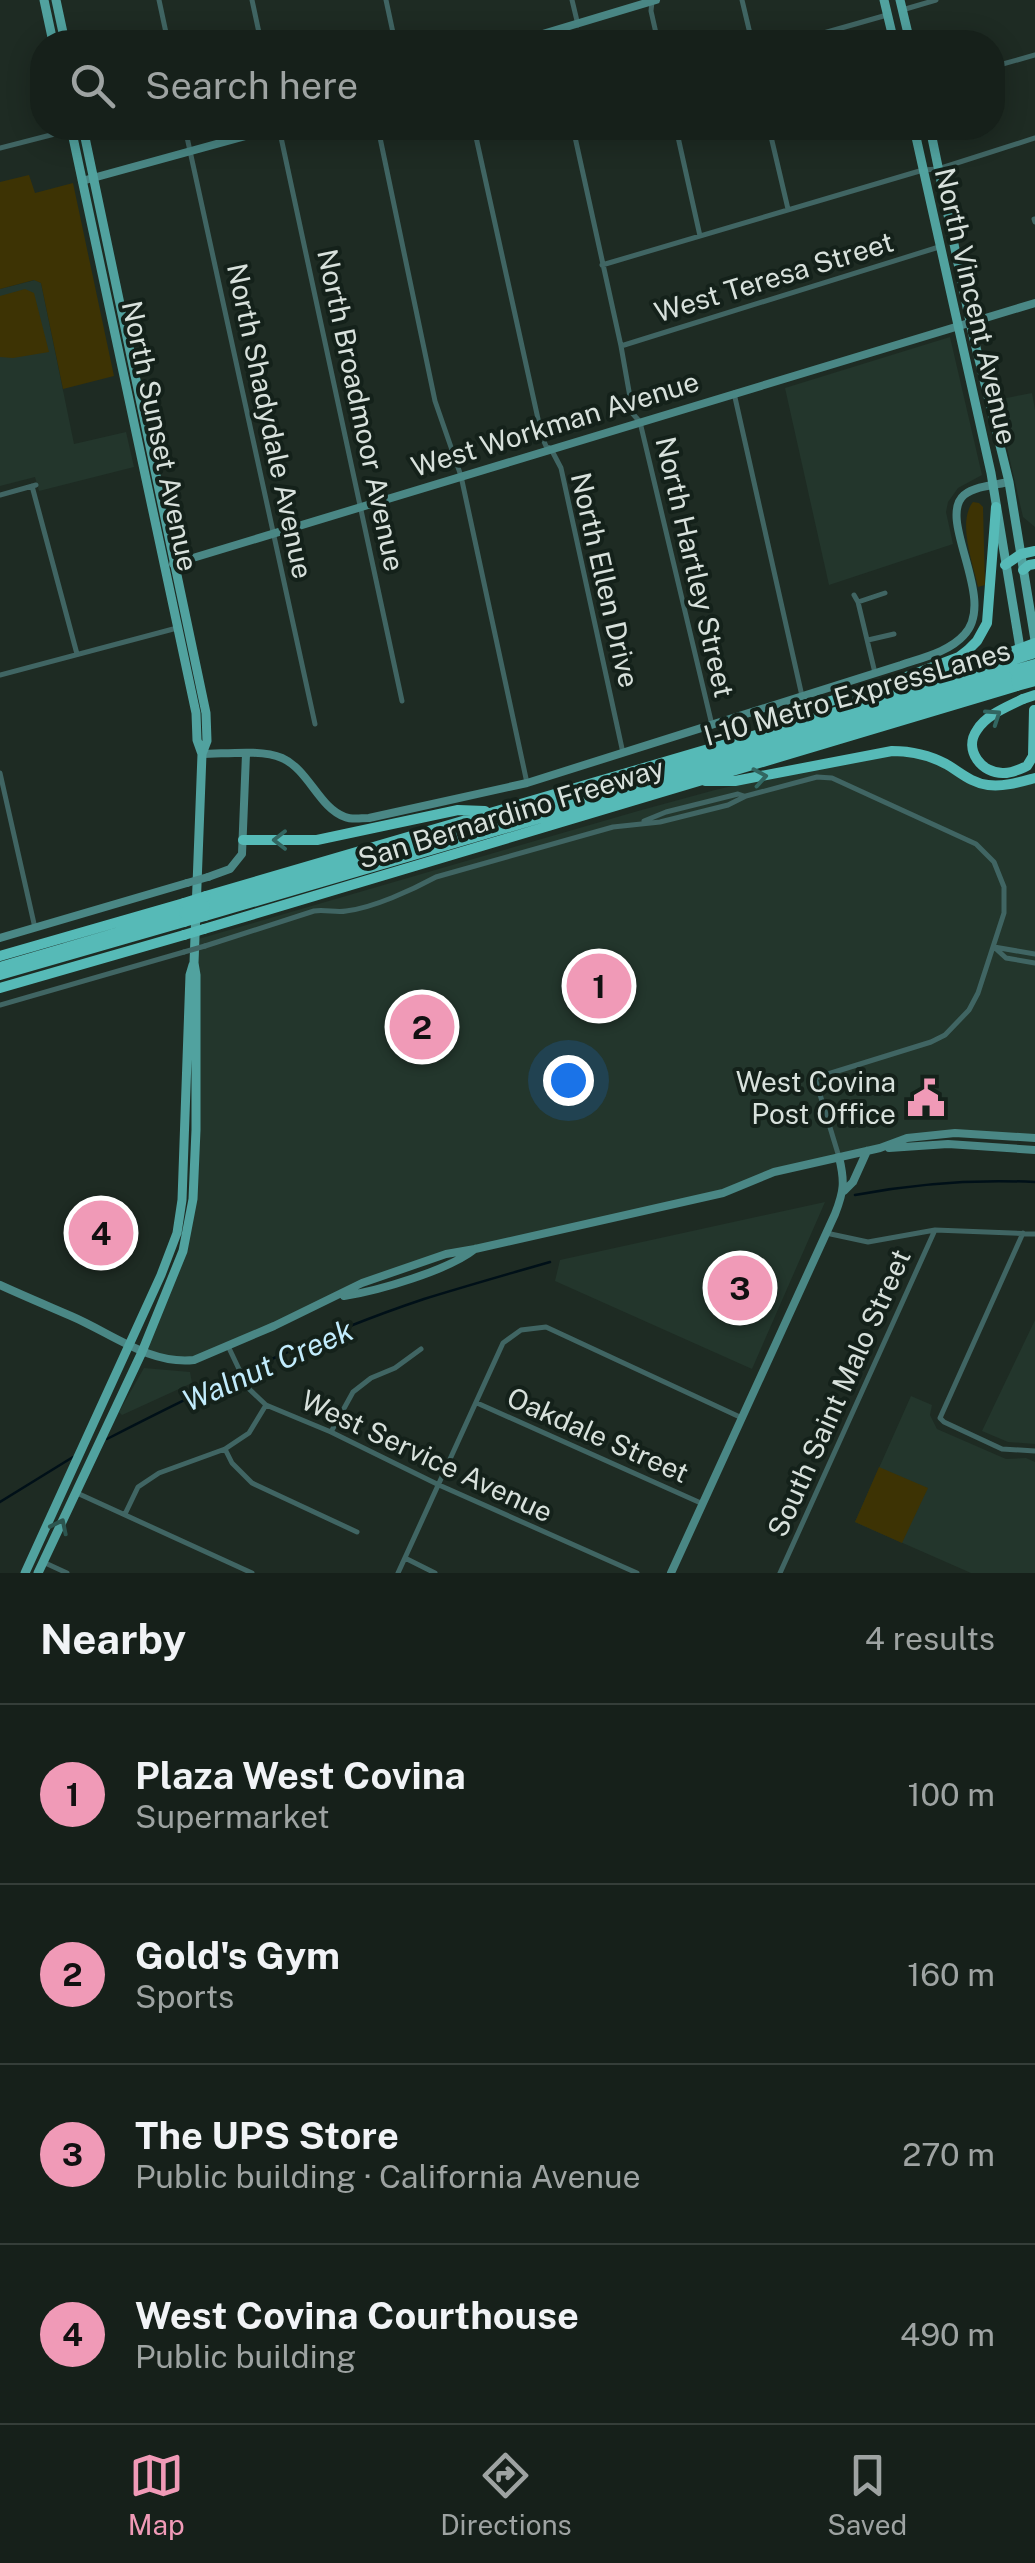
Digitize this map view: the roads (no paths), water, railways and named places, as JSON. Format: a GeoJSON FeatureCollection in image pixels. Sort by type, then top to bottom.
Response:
{"type":"FeatureCollection","features":[{"type":"Feature","properties":{"kind":"highway"},"geometry":{"type":"LineString","coordinates":[[728,743],[808,708],[912,675],[968,650],[987,622],[996,507]]}},
{"type":"Feature","properties":{"kind":"highway"},"geometry":{"type":"LineString","coordinates":[[1005,565],[1021,554],[1035,551]]}},
{"type":"Feature","properties":{"kind":"highway"},"geometry":{"type":"LineString","coordinates":[[1022,570],[1035,564]]}},
{"type":"Feature","properties":{"kind":"highway"},"geometry":{"type":"LineString","coordinates":[[1021,671],[1035,642]]}},
{"type":"Feature","properties":{"kind":"highway","name":"San Bernardino Freeway"},"geometry":{"type":"LineString","coordinates":[[0,956],[184,913],[203,914],[694,782],[1021,671],[1035,654]]}},
{"type":"Feature","properties":{"kind":"highway","name":"I-10 Metro ExpressLanes"},"geometry":{"type":"LineString","coordinates":[[0,967],[184,913],[203,914],[1035,664]]}},
{"type":"Feature","properties":{"kind":"highway","name":"San Bernardino Freeway"},"geometry":{"type":"LineString","coordinates":[[0,988],[184,935],[203,914],[496,811],[917,687],[940,673],[1021,671]]}},
{"type":"Feature","properties":{"kind":"highway"},"geometry":{"type":"LineString","coordinates":[[1029,697],[988,719],[974,733],[972,748],[979,763],[1002,773],[1027,766],[1033,756],[1034,713]]}},
{"type":"Feature","properties":{"kind":"highway"},"geometry":{"type":"LineString","coordinates":[[694,782],[735,782],[892,751],[933,758],[984,785],[1035,778]]}},
{"type":"Feature","properties":{"kind":"highway"},"geometry":{"type":"LineString","coordinates":[[243,840],[316,840],[458,810],[496,811]]}},
{"type":"Feature","properties":{"kind":"highway","name":"I-10 Metro ExpressLanes"},"geometry":{"type":"LineString","coordinates":[[0,975],[184,913]]}},
{"type":"Feature","properties":{"kind":"main road"},"geometry":{"type":"LineString","coordinates":[[44,0],[50,30]]}},
{"type":"Feature","properties":{"kind":"main road"},"geometry":{"type":"LineString","coordinates":[[56,0],[62,30]]}},
{"type":"Feature","properties":{"kind":"main road"},"geometry":{"type":"LineString","coordinates":[[884,0],[891,30]]}},
{"type":"Feature","properties":{"kind":"main road"},"geometry":{"type":"LineString","coordinates":[[901,5],[907,30]]}},
{"type":"Feature","properties":{"kind":"main road","name":"North Sunset Avenue"},"geometry":{"type":"LineString","coordinates":[[79,140],[190,625],[206,713],[202,754],[203,914],[194,963]]}},
{"type":"Feature","properties":{"kind":"main road","name":"North Vincent Avenue"},"geometry":{"type":"LineString","coordinates":[[917,140],[993,485],[1021,671],[1034,713]]}},
{"type":"Feature","properties":{"kind":"main road","name":"North Vincent Avenue"},"geometry":{"type":"LineString","coordinates":[[932,140],[970,322],[1009,482],[1035,642]]}},
{"type":"Feature","properties":{"kind":"main road","name":"North Sunset Avenue"},"geometry":{"type":"LineString","coordinates":[[88,179],[196,713],[196,740],[202,754]]}},
{"type":"Feature","properties":{"kind":"main road"},"geometry":{"type":"LineString","coordinates":[[25,1573],[177,1233],[182,1200],[190,975],[194,963]]}},
{"type":"Feature","properties":{"kind":"main road"},"geometry":{"type":"LineString","coordinates":[[38,1573],[142,1352],[183,1251],[192,1208],[197,1064],[194,963]]}},
{"type":"Feature","properties":{"kind":"street"},"geometry":{"type":"LineString","coordinates":[[159,0],[165,30]]}},
{"type":"Feature","properties":{"kind":"street"},"geometry":{"type":"LineString","coordinates":[[252,0],[258,30]]}},
{"type":"Feature","properties":{"kind":"street"},"geometry":{"type":"LineString","coordinates":[[386,0],[392,30]]}},
{"type":"Feature","properties":{"kind":"street"},"geometry":{"type":"LineString","coordinates":[[572,0],[578,24]]}},
{"type":"Feature","properties":{"kind":"street"},"geometry":{"type":"LineString","coordinates":[[565,30],[653,0],[655,30]]}},
{"type":"Feature","properties":{"kind":"street"},"geometry":{"type":"LineString","coordinates":[[742,0],[749,30]]}},
{"type":"Feature","properties":{"kind":"street"},"geometry":{"type":"LineString","coordinates":[[901,5],[936,0]]}},
{"type":"Feature","properties":{"kind":"street"},"geometry":{"type":"LineString","coordinates":[[833,30],[887,14]]}},
{"type":"Feature","properties":{"kind":"street"},"geometry":{"type":"LineString","coordinates":[[1005,63],[1035,55]]}},
{"type":"Feature","properties":{"kind":"street"},"geometry":{"type":"LineString","coordinates":[[602,265],[1035,138]]}},
{"type":"Feature","properties":{"kind":"street"},"geometry":{"type":"LineString","coordinates":[[0,148],[30,140]]}},
{"type":"Feature","properties":{"kind":"street","name":"North Shadydale Avenue"},"geometry":{"type":"LineString","coordinates":[[188,140],[315,724]]}},
{"type":"Feature","properties":{"kind":"street"},"geometry":{"type":"LineString","coordinates":[[88,179],[234,140]]}},
{"type":"Feature","properties":{"kind":"street","name":"North Broadmoor Avenue"},"geometry":{"type":"LineString","coordinates":[[280,140],[402,701]]}},
{"type":"Feature","properties":{"kind":"street"},"geometry":{"type":"LineString","coordinates":[[381,140],[435,401],[461,476],[526,783]]}},
{"type":"Feature","properties":{"kind":"street","name":"North Ellen Drive"},"geometry":{"type":"LineString","coordinates":[[477,140],[542,437],[561,468],[623,754]]}},
{"type":"Feature","properties":{"kind":"street","name":"North Hartley Street"},"geometry":{"type":"LineString","coordinates":[[576,140],[633,414],[640,422],[712,724]]}},
{"type":"Feature","properties":{"kind":"street"},"geometry":{"type":"LineString","coordinates":[[679,140],[700,236]]}},
{"type":"Feature","properties":{"kind":"street"},"geometry":{"type":"LineString","coordinates":[[772,140],[788,209]]}},
{"type":"Feature","properties":{"kind":"street","name":"West Teresa Street"},"geometry":{"type":"LineString","coordinates":[[621,346],[940,247]]}},
{"type":"Feature","properties":{"kind":"street","name":"West Workman Avenue"},"geometry":{"type":"LineString","coordinates":[[164,567],[1035,303]]}},
{"type":"Feature","properties":{"kind":"street"},"geometry":{"type":"LineString","coordinates":[[734,393],[802,696]]}},
{"type":"Feature","properties":{"kind":"street"},"geometry":{"type":"LineString","coordinates":[[202,754],[266,754],[282,758],[309,781],[332,809],[344,817],[368,818],[526,783],[875,673],[937,652],[965,634],[975,612],[974,598],[956,512],[962,496],[1009,482]]}},
{"type":"Feature","properties":{"kind":"street"},"geometry":{"type":"LineString","coordinates":[[0,495],[34,486],[78,654]]}},
{"type":"Feature","properties":{"kind":"street"},"geometry":{"type":"LineString","coordinates":[[875,673],[856,598],[885,593]]}},
{"type":"Feature","properties":{"kind":"street"},"geometry":{"type":"LineString","coordinates":[[1,672],[190,625]]}},
{"type":"Feature","properties":{"kind":"street"},"geometry":{"type":"LineString","coordinates":[[868,640],[894,634]]}},
{"type":"Feature","properties":{"kind":"street"},"geometry":{"type":"LineString","coordinates":[[0,938],[208,877],[235,865],[242,854],[246,754]]}},
{"type":"Feature","properties":{"kind":"street"},"geometry":{"type":"LineString","coordinates":[[0,773],[35,928]]}},
{"type":"Feature","properties":{"kind":"street"},"geometry":{"type":"LineString","coordinates":[[0,1005],[314,911],[344,912],[418,889],[436,877],[666,812],[817,777],[835,779],[976,844],[994,862],[1004,887],[1004,914],[974,1002],[945,1035],[815,1078],[844,1176],[844,1191]]}},
{"type":"Feature","properties":{"kind":"street"},"geometry":{"type":"LineString","coordinates":[[994,947],[1035,954]]}},
{"type":"Feature","properties":{"kind":"street"},"geometry":{"type":"LineString","coordinates":[[994,947],[1006,958],[1035,962]]}},
{"type":"Feature","properties":{"kind":"street"},"geometry":{"type":"LineString","coordinates":[[0,1285],[142,1352],[182,1362],[202,1358],[362,1283],[456,1251],[724,1193],[774,1172],[880,1148],[907,1138],[955,1133],[1035,1138]]}},
{"type":"Feature","properties":{"kind":"street"},"geometry":{"type":"LineString","coordinates":[[880,1148],[948,1144],[1035,1150]]}},
{"type":"Feature","properties":{"kind":"street"},"geometry":{"type":"LineString","coordinates":[[671,1573],[844,1191],[853,1182],[867,1151]]}},
{"type":"Feature","properties":{"kind":"street"},"geometry":{"type":"LineString","coordinates":[[826,1233],[868,1242],[934,1230],[1035,1234]]}},
{"type":"Feature","properties":{"kind":"street","name":"South Saint Malo Street"},"geometry":{"type":"LineString","coordinates":[[780,1573],[934,1230]]}},
{"type":"Feature","properties":{"kind":"street"},"geometry":{"type":"LineString","coordinates":[[1022,1233],[940,1418],[1002,1449],[1035,1451]]}},
{"type":"Feature","properties":{"kind":"street"},"geometry":{"type":"LineString","coordinates":[[335,1298],[383,1287],[460,1261],[475,1249]]}},
{"type":"Feature","properties":{"kind":"street"},"geometry":{"type":"LineString","coordinates":[[383,1287],[389,1279],[436,1262],[436,1257]]}},
{"type":"Feature","properties":{"kind":"street"},"geometry":{"type":"LineString","coordinates":[[346,1296],[362,1283]]}},
{"type":"Feature","properties":{"kind":"street"},"geometry":{"type":"LineString","coordinates":[[398,1573],[504,1343],[521,1330],[546,1327],[742,1418]]}},
{"type":"Feature","properties":{"kind":"street","name":"West Service Avenue"},"geometry":{"type":"LineString","coordinates":[[228,1346],[248,1388],[266,1405],[637,1573]]}},
{"type":"Feature","properties":{"kind":"street"},"geometry":{"type":"LineString","coordinates":[[331,1432],[352,1392],[421,1349]]}},
{"type":"Feature","properties":{"kind":"street","name":"Oakdale Street"},"geometry":{"type":"LineString","coordinates":[[477,1403],[703,1504]]}},
{"type":"Feature","properties":{"kind":"street"},"geometry":{"type":"LineString","coordinates":[[125,1514],[138,1487],[160,1473],[224,1449],[249,1432],[266,1405]]}},
{"type":"Feature","properties":{"kind":"street"},"geometry":{"type":"LineString","coordinates":[[224,1449],[252,1484],[357,1532]]}},
{"type":"Feature","properties":{"kind":"street"},"geometry":{"type":"LineString","coordinates":[[76,1492],[252,1573]]}},
{"type":"Feature","properties":{"kind":"street"},"geometry":{"type":"LineString","coordinates":[[405,1558],[435,1573]]}},
{"type":"Feature","properties":{"kind":"street"},"geometry":{"type":"LineString","coordinates":[[43,1562],[66,1573]]}},
{"type":"Feature","properties":{"kind":"waterway"},"geometry":{"type":"LineString","coordinates":[[855,1195],[945,1183],[1035,1182]]}},
{"type":"Feature","properties":{"kind":"waterway","name":"Walnut Creek"},"geometry":{"type":"LineString","coordinates":[[107,1439],[223,1381],[343,1329],[424,1299],[550,1262]]}},
{"type":"Feature","properties":{"kind":"waterway","name":"Walnut Creek"},"geometry":{"type":"LineString","coordinates":[[0,1502],[73,1457]]}},
{"type":"Feature","properties":{"kind":"place","name":"Plaza West Covina"},"geometry":{"type":"Point","coordinates":[599,986]}},
{"type":"Feature","properties":{"kind":"place","name":"Gold's Gym"},"geometry":{"type":"Point","coordinates":[422,1027]}},
{"type":"Feature","properties":{"kind":"place","name":"West Covina Post Office"},"geometry":{"type":"Point","coordinates":[926,1098]}},
{"type":"Feature","properties":{"kind":"place","name":"West Covina Courthouse"},"geometry":{"type":"Point","coordinates":[101,1233]}},
{"type":"Feature","properties":{"kind":"place","name":"The UPS Store"},"geometry":{"type":"Point","coordinates":[740,1288]}}]}
